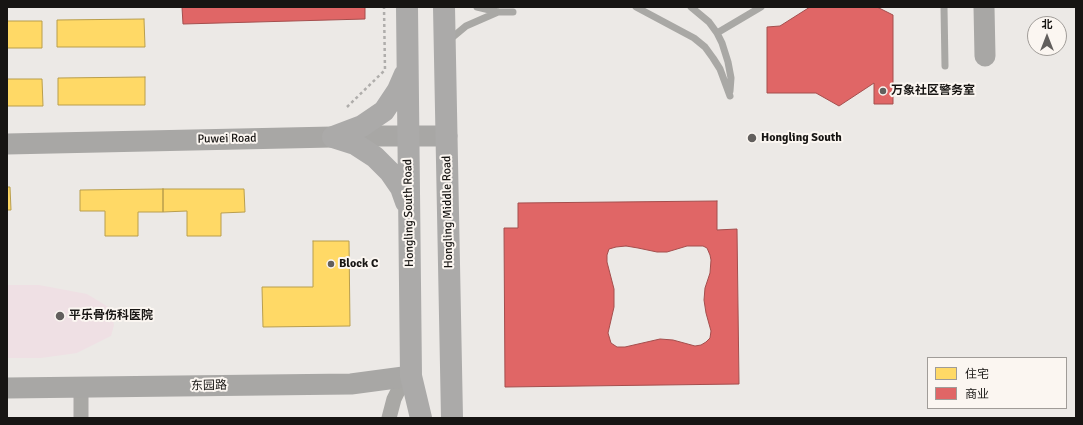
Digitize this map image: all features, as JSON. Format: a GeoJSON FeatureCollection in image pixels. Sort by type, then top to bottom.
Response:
{"type":"FeatureCollection","features":[{"type":"Feature","properties":{"kind":"main road","name":"Hongling South Road"},"geometry":{"type":"LineString","coordinates":[[407,7],[411,376],[421,418]]}},
{"type":"Feature","properties":{"kind":"main road","name":"Hongling Middle Road"},"geometry":{"type":"LineString","coordinates":[[444,7],[452,418]]}},
{"type":"Feature","properties":{"kind":"main road"},"geometry":{"type":"LineString","coordinates":[[333,137],[362,126],[384,111],[398,90],[407,71]]}},
{"type":"Feature","properties":{"kind":"main road"},"geometry":{"type":"LineString","coordinates":[[333,137],[355,144],[375,157],[390,172],[401,188],[409,210]]}},
{"type":"Feature","properties":{"kind":"main road"},"geometry":{"type":"LineString","coordinates":[[407,418],[411,376]]}},
{"type":"Feature","properties":{"kind":"street"},"geometry":{"type":"LineString","coordinates":[[984,7],[985,56]]}},
{"type":"Feature","properties":{"kind":"street","name":"Puwei Road"},"geometry":{"type":"LineString","coordinates":[[7,144],[446,136]]}},
{"type":"Feature","properties":{"kind":"street"},"geometry":{"type":"LineString","coordinates":[[389,418],[398,391],[411,376]]}},
{"type":"Feature","properties":{"kind":"street","name":"东园路"},"geometry":{"type":"LineString","coordinates":[[7,388],[351,384],[411,376]]}},
{"type":"Feature","properties":{"kind":"street"},"geometry":{"type":"LineString","coordinates":[[81,387],[81,418]]}},
{"type":"Feature","properties":{"kind":"lane"},"geometry":{"type":"LineString","coordinates":[[477,7],[498,12],[513,12]]}},
{"type":"Feature","properties":{"kind":"lane"},"geometry":{"type":"LineString","coordinates":[[636,7],[694,38],[705,47],[720,69],[729,96],[730,78],[724,48],[717,33],[709,22],[691,7]]}},
{"type":"Feature","properties":{"kind":"lane"},"geometry":{"type":"LineString","coordinates":[[717,33],[761,7]]}},
{"type":"Feature","properties":{"kind":"lane"},"geometry":{"type":"LineString","coordinates":[[944,7],[946,66]]}},
{"type":"Feature","properties":{"kind":"lane"},"geometry":{"type":"LineString","coordinates":[[445,44],[466,26],[498,12]]}},
{"type":"Feature","properties":{"kind":"path"},"geometry":{"type":"LineString","coordinates":[[347,107],[385,70],[384,7]]}},
{"type":"Feature","properties":{"kind":"shaded area","name":"平乐骨伤科医院"},"geometry":{"type":"Polygon","coordinates":[[[7,285],[39,285],[87,294],[110,308],[114,325],[111,336],[77,353],[41,358],[7,358],[7,285]]]}},
{"type":"Feature","properties":{"kind":"building: 住宅"},"geometry":{"type":"Polygon","coordinates":[[[144,19],[145,47],[57,47],[57,20],[144,19]]]}},
{"type":"Feature","properties":{"kind":"building: 住宅"},"geometry":{"type":"Polygon","coordinates":[[[7,21],[42,21],[42,48],[7,48],[7,21]]]}},
{"type":"Feature","properties":{"kind":"building: 住宅"},"geometry":{"type":"Polygon","coordinates":[[[145,77],[145,105],[58,105],[58,78],[145,77]]]}},
{"type":"Feature","properties":{"kind":"building: 住宅"},"geometry":{"type":"Polygon","coordinates":[[[7,79],[42,79],[43,106],[7,106],[7,79]]]}},
{"type":"Feature","properties":{"kind":"building: 住宅"},"geometry":{"type":"Polygon","coordinates":[[[7,187],[10,187],[11,210],[7,210],[7,187]]]}},
{"type":"Feature","properties":{"kind":"building: 住宅"},"geometry":{"type":"Polygon","coordinates":[[[163,189],[163,212],[138,212],[138,236],[105,236],[105,211],[80,211],[80,190],[163,189]]]}},
{"type":"Feature","properties":{"kind":"building: 住宅"},"geometry":{"type":"Polygon","coordinates":[[[163,189],[244,189],[245,212],[221,213],[221,236],[187,236],[187,211],[163,212],[163,189]]]}},
{"type":"Feature","properties":{"kind":"building: 住宅","name":"Block C"},"geometry":{"type":"Polygon","coordinates":[[[313,241],[349,241],[350,326],[263,327],[262,287],[313,287],[313,241]]]}},
{"type":"Feature","properties":{"kind":"building: 商业"},"geometry":{"type":"Polygon","coordinates":[[[182,7],[365,7],[365,19],[183,24],[182,7]]]}},
{"type":"Feature","properties":{"kind":"building: 商业"},"geometry":{"type":"Polygon","coordinates":[[[810,7],[877,7],[893,15],[893,104],[874,104],[874,83],[839,106],[816,93],[767,93],[767,27],[780,26],[810,7]]]}},
{"type":"Feature","properties":{"kind":"building: 商业"},"geometry":{"type":"Polygon","coordinates":[[[717,201],[717,230],[737,229],[739,384],[505,387],[504,228],[518,228],[518,203],[717,201]]]}},
{"type":"Feature","properties":{"kind":"building: 商业"},"geometry":{"type":"Polygon","coordinates":[[[626,246],[657,252],[667,252],[687,246],[703,246],[707,248],[711,260],[710,273],[705,288],[704,300],[711,331],[710,338],[706,342],[695,346],[673,340],[660,339],[625,347],[617,347],[611,343],[608,333],[614,307],[614,289],[607,262],[607,255],[609,249],[626,246]]]}},
{"type":"Feature","properties":{"kind":"place","name":"万象社区警务室"},"geometry":{"type":"Point","coordinates":[883,91]}},
{"type":"Feature","properties":{"kind":"place","name":"Hongling South"},"geometry":{"type":"Point","coordinates":[752,138]}},
{"type":"Feature","properties":{"kind":"place","name":"Block C"},"geometry":{"type":"Point","coordinates":[331,264]}},
{"type":"Feature","properties":{"kind":"place","name":"平乐骨伤科医院"},"geometry":{"type":"Point","coordinates":[60,316]}}]}
